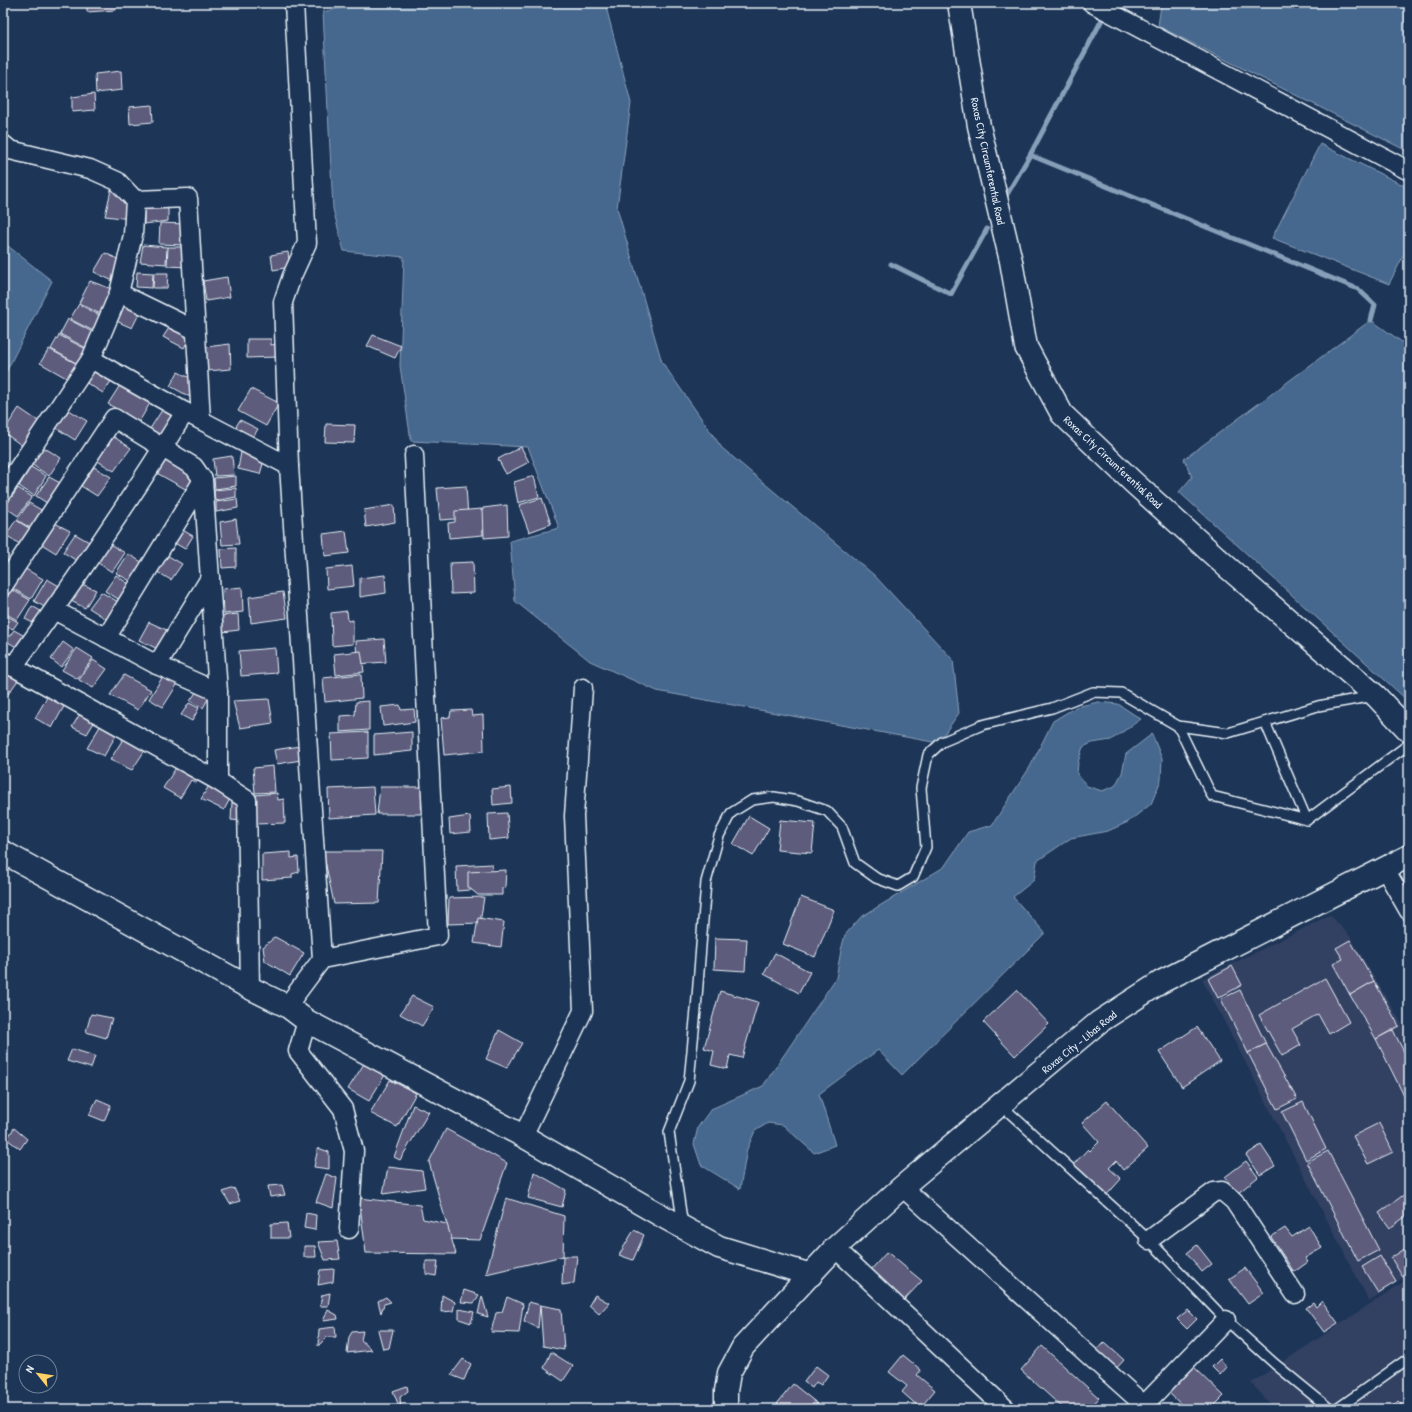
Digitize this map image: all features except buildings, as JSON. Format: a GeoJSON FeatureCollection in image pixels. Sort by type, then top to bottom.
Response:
{"type":"FeatureCollection","features":[{"type":"Feature","properties":{"kind":"street"},"geometry":{"type":"LineString","coordinates":[[287,1006],[322,959],[289,466],[283,302],[292,276],[307,243],[294,3]]}},
{"type":"Feature","properties":{"kind":"street","name":"Roxas City Circumferential Road"},"geometry":{"type":"LineString","coordinates":[[959,3],[979,126],[1011,261],[1026,347],[1062,414],[1133,482],[1226,566],[1376,696],[1409,731]]}},
{"type":"Feature","properties":{"kind":"street"},"geometry":{"type":"LineString","coordinates":[[1092,3],[1409,171]]}},
{"type":"Feature","properties":{"kind":"street"},"geometry":{"type":"LineString","coordinates":[[3,144],[10,150],[90,169],[117,181],[135,200],[134,235],[119,294],[91,359],[3,491]]}},
{"type":"Feature","properties":{"kind":"street"},"geometry":{"type":"LineString","coordinates":[[135,200],[188,198],[201,420]]}},
{"type":"Feature","properties":{"kind":"street"},"geometry":{"type":"LineString","coordinates":[[119,294],[195,330]]}},
{"type":"Feature","properties":{"kind":"street"},"geometry":{"type":"LineString","coordinates":[[91,359],[184,412],[289,466]]}},
{"type":"Feature","properties":{"kind":"street"},"geometry":{"type":"LineString","coordinates":[[184,412],[162,448],[54,610],[8,664],[218,781],[247,800],[250,988]]}},
{"type":"Feature","properties":{"kind":"street"},"geometry":{"type":"LineString","coordinates":[[3,586],[114,418],[194,467],[203,480],[218,692],[218,781]]}},
{"type":"Feature","properties":{"kind":"street"},"geometry":{"type":"LineString","coordinates":[[322,959],[438,936],[414,455]]}},
{"type":"Feature","properties":{"kind":"street"},"geometry":{"type":"LineString","coordinates":[[106,638],[203,480]]}},
{"type":"Feature","properties":{"kind":"street"},"geometry":{"type":"LineString","coordinates":[[157,665],[210,578]]}},
{"type":"Feature","properties":{"kind":"street"},"geometry":{"type":"LineString","coordinates":[[54,610],[157,665],[218,692]]}},
{"type":"Feature","properties":{"kind":"street"},"geometry":{"type":"LineString","coordinates":[[523,1136],[582,1011],[574,816],[583,688]]}},
{"type":"Feature","properties":{"kind":"street"},"geometry":{"type":"LineString","coordinates":[[3,852],[250,988],[287,1006],[307,1021],[523,1136],[719,1247],[811,1275]]}},
{"type":"Feature","properties":{"kind":"street","name":"Roxas City – Libas Road"},"geometry":{"type":"LineString","coordinates":[[726,1409],[726,1390],[730,1373],[743,1347],[835,1248],[902,1187],[1099,1022],[1161,982],[1409,856]]}},
{"type":"Feature","properties":{"kind":"street"},"geometry":{"type":"LineString","coordinates":[[1385,869],[1409,911]]}},
{"type":"Feature","properties":{"kind":"street"},"geometry":{"type":"LineString","coordinates":[[307,1021],[298,1051],[343,1109],[354,1151],[349,1229]]}},
{"type":"Feature","properties":{"kind":"street"},"geometry":{"type":"LineString","coordinates":[[902,1187],[1144,1405],[1226,1320]]}},
{"type":"Feature","properties":{"kind":"street"},"geometry":{"type":"LineString","coordinates":[[1149,1240],[1214,1192],[1222,1191],[1234,1201],[1295,1294]]}},
{"type":"Feature","properties":{"kind":"street"},"geometry":{"type":"LineString","coordinates":[[835,1248],[1006,1409]]}},
{"type":"Feature","properties":{"kind":"lane"},"geometry":{"type":"LineString","coordinates":[[683,1227],[669,1132],[689,1081],[706,882],[719,836],[731,813],[752,800],[774,797],[798,801],[827,811],[842,827],[855,863],[876,878],[898,886],[913,878],[926,847],[921,788],[928,755],[942,742],[982,724],[1052,708],[1093,692],[1121,693],[1178,726],[1228,733],[1318,706],[1376,696]]}},
{"type":"Feature","properties":{"kind":"lane"},"geometry":{"type":"LineString","coordinates":[[1266,722],[1307,820]]}},
{"type":"Feature","properties":{"kind":"lane"},"geometry":{"type":"LineString","coordinates":[[1178,726],[1212,796],[1307,820]]}},
{"type":"Feature","properties":{"kind":"lane"},"geometry":{"type":"LineString","coordinates":[[1307,820],[1409,744]]}},
{"type":"Feature","properties":{"kind":"lane"},"geometry":{"type":"LineString","coordinates":[[1001,1105],[1149,1240],[1226,1320],[1275,1364],[1330,1409]]}},
{"type":"Feature","properties":{"kind":"lane"},"geometry":{"type":"LineString","coordinates":[[1337,1409],[1409,1358]]}},
{"type":"Feature","properties":{"kind":"shaded area"},"geometry":{"type":"Polygon","coordinates":[[[360,3],[605,3],[631,103],[617,208],[662,362],[722,448],[874,575],[953,660],[959,713],[938,743],[657,691],[590,661],[515,601],[510,541],[559,528],[528,447],[411,441],[400,366],[404,257],[344,251],[333,209],[323,12],[360,3]]]}},
{"type":"Feature","properties":{"kind":"shaded area"},"geometry":{"type":"Polygon","coordinates":[[[1154,3],[1409,3],[1409,152],[1158,26],[1161,5],[1154,3]]]}},
{"type":"Feature","properties":{"kind":"shaded area"},"geometry":{"type":"Polygon","coordinates":[[[1320,144],[1409,188],[1409,245],[1389,284],[1272,238],[1320,144]]]}},
{"type":"Feature","properties":{"kind":"shaded area"},"geometry":{"type":"Polygon","coordinates":[[[3,242],[52,281],[3,378],[3,242]]]}},
{"type":"Feature","properties":{"kind":"shaded area"},"geometry":{"type":"Polygon","coordinates":[[[1371,320],[1409,347],[1409,702],[1179,492],[1192,477],[1184,459],[1371,320]]]}},
{"type":"Feature","properties":{"kind":"shaded area"},"geometry":{"type":"Polygon","coordinates":[[[1098,702],[1118,704],[1141,719],[1111,740],[1092,743],[1083,747],[1078,762],[1077,774],[1087,786],[1102,791],[1115,786],[1122,773],[1126,754],[1152,734],[1162,759],[1161,780],[1151,804],[1128,822],[1108,831],[1071,838],[1037,861],[1034,880],[1013,897],[1045,933],[902,1075],[878,1050],[819,1094],[835,1145],[814,1153],[783,1125],[768,1123],[755,1131],[747,1149],[740,1189],[701,1165],[694,1144],[698,1127],[711,1109],[763,1086],[836,978],[845,935],[861,917],[944,867],[968,832],[992,825],[1030,767],[1053,721],[1076,707],[1098,702]]]}},
{"type":"Feature","properties":{"kind":"shaded area"},"geometry":{"type":"Polygon","coordinates":[[[1330,915],[1350,936],[1409,1036],[1409,1274],[1369,1301],[1202,979],[1330,915]]]}},
{"type":"Feature","properties":{"kind":"shaded area"},"geometry":{"type":"Polygon","coordinates":[[[1409,1278],[1409,1409],[1275,1409],[1251,1383],[1409,1278]]]}},
{"type":"Feature","properties":{"kind":"waterway"},"geometry":{"type":"LineString","coordinates":[[1006,196],[1030,155],[1105,14]]}},
{"type":"Feature","properties":{"kind":"waterway"},"geometry":{"type":"LineString","coordinates":[[1030,155],[1358,289],[1375,305],[1371,320]]}},
{"type":"Feature","properties":{"kind":"waterway"},"geometry":{"type":"LineString","coordinates":[[891,264],[951,294],[987,229]]}}]}
